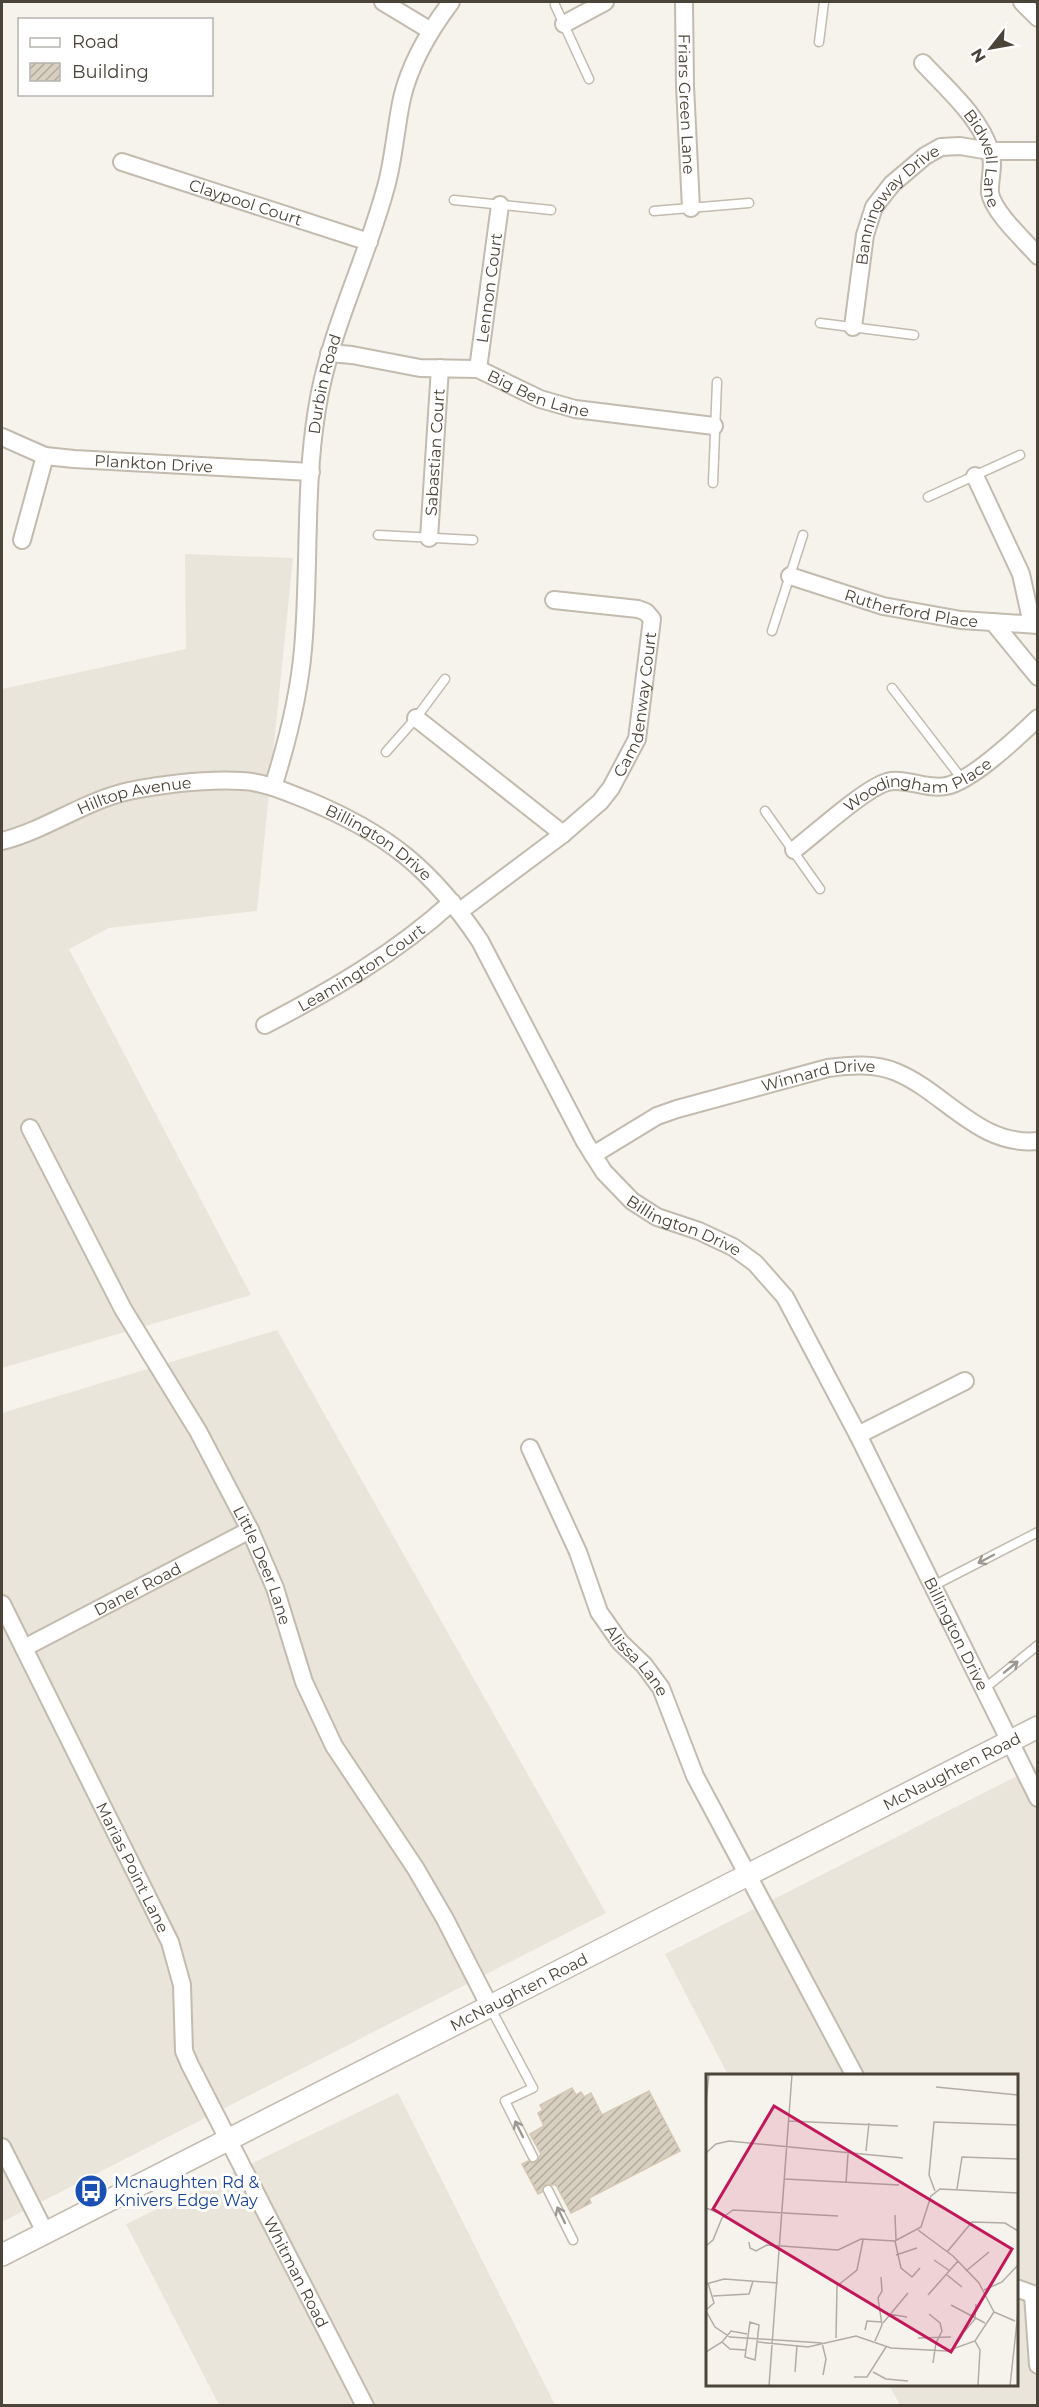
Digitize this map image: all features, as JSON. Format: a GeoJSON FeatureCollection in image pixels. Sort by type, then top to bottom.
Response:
{"type":"FeatureCollection","features":[{"type":"Feature","properties":{"kind":"street"},"geometry":{"type":"LineString","coordinates":[[383,2],[431,31]]}},
{"type":"Feature","properties":{"kind":"street","name":"Durbin Road"},"geometry":{"type":"LineString","coordinates":[[273,787],[294,701],[303,650],[310,472],[317,409],[329,353],[369,242],[388,181],[403,96],[431,31],[451,2]]}},
{"type":"Feature","properties":{"kind":"street"},"geometry":{"type":"LineString","coordinates":[[564,24],[605,2]]}},
{"type":"Feature","properties":{"kind":"street","name":"Friars Green Lane"},"geometry":{"type":"LineString","coordinates":[[684,2],[685,86],[691,208]]}},
{"type":"Feature","properties":{"kind":"street"},"geometry":{"type":"LineString","coordinates":[[1022,2],[1038,18]]}},
{"type":"Feature","properties":{"kind":"street","name":"Bidwell Lane"},"geometry":{"type":"LineString","coordinates":[[923,63],[978,124],[993,164],[990,194],[997,209],[1038,256]]}},
{"type":"Feature","properties":{"kind":"street","name":"Banningway Drive"},"geometry":{"type":"LineString","coordinates":[[853,327],[865,234],[874,207],[892,184],[925,156],[941,147],[960,146],[990,151],[1038,151]]}},
{"type":"Feature","properties":{"kind":"street","name":"Claypool Court"},"geometry":{"type":"LineString","coordinates":[[122,162],[369,242]]}},
{"type":"Feature","properties":{"kind":"street","name":"Lennon Court"},"geometry":{"type":"LineString","coordinates":[[478,369],[500,205]]}},
{"type":"Feature","properties":{"kind":"street","name":"Big Ben Lane"},"geometry":{"type":"LineString","coordinates":[[329,353],[420,368],[478,369],[540,399],[575,409],[714,426]]}},
{"type":"Feature","properties":{"kind":"street","name":"Sabastian Court"},"geometry":{"type":"LineString","coordinates":[[429,538],[440,368]]}},
{"type":"Feature","properties":{"kind":"street","name":"Plankton Drive"},"geometry":{"type":"LineString","coordinates":[[2,437],[45,456],[310,472]]}},
{"type":"Feature","properties":{"kind":"street"},"geometry":{"type":"LineString","coordinates":[[22,540],[45,456]]}},
{"type":"Feature","properties":{"kind":"street"},"geometry":{"type":"LineString","coordinates":[[975,476],[1020,574],[1035,625]]}},
{"type":"Feature","properties":{"kind":"street","name":"Rutherford Place"},"geometry":{"type":"LineString","coordinates":[[790,576],[883,606],[961,620],[1035,625]]}},
{"type":"Feature","properties":{"kind":"street","name":"Camdenway Court"},"geometry":{"type":"LineString","coordinates":[[456,906],[563,834],[600,802],[611,788],[637,739],[652,619],[646,612],[638,609],[554,600]]}},
{"type":"Feature","properties":{"kind":"street"},"geometry":{"type":"LineString","coordinates":[[993,622],[1038,677]]}},
{"type":"Feature","properties":{"kind":"street","name":"Woodingham Place"},"geometry":{"type":"LineString","coordinates":[[794,850],[870,790],[888,782],[945,786],[962,780],[1016,739],[1038,717]]}},
{"type":"Feature","properties":{"kind":"street"},"geometry":{"type":"LineString","coordinates":[[416,718],[563,834]]}},
{"type":"Feature","properties":{"kind":"street","name":"Hilltop Avenue"},"geometry":{"type":"LineString","coordinates":[[2,841],[79,808],[127,792],[183,783],[243,781],[273,787]]}},
{"type":"Feature","properties":{"kind":"street","name":"Billington Drive"},"geometry":{"type":"LineString","coordinates":[[273,787],[348,818],[386,839],[411,859],[456,906],[503,981],[592,1155],[610,1179],[632,1201],[657,1217],[699,1231],[733,1247],[755,1263],[790,1305],[858,1435],[1038,1798]]}},
{"type":"Feature","properties":{"kind":"street","name":"Leamington Court"},"geometry":{"type":"LineString","coordinates":[[265,1025],[320,996],[372,964],[456,906]]}},
{"type":"Feature","properties":{"kind":"street","name":"Winnard Drive"},"geometry":{"type":"LineString","coordinates":[[592,1155],[657,1116],[677,1108],[828,1068],[849,1065],[896,1072],[972,1123],[998,1136],[1025,1142],[1038,1141]]}},
{"type":"Feature","properties":{"kind":"street","name":"Little Deer Lane"},"geometry":{"type":"LineString","coordinates":[[30,1128],[123,1309],[198,1431],[250,1530],[275,1587],[304,1682],[320,1719],[350,1772],[416,1869],[445,1918],[489,2005]]}},
{"type":"Feature","properties":{"kind":"street"},"geometry":{"type":"LineString","coordinates":[[858,1435],[966,1381]]}},
{"type":"Feature","properties":{"kind":"street","name":"Alissa Lane"},"geometry":{"type":"LineString","coordinates":[[530,1448],[578,1552],[598,1612],[620,1642],[644,1665],[661,1688],[695,1776],[854,2074]]}},
{"type":"Feature","properties":{"kind":"street","name":"Daner Road"},"geometry":{"type":"LineString","coordinates":[[24,1648],[250,1530]]}},
{"type":"Feature","properties":{"kind":"street","name":"Marias Point Lane"},"geometry":{"type":"LineString","coordinates":[[2,1604],[170,1942],[182,1984],[184,2051],[230,2140]]}},
{"type":"Feature","properties":{"kind":"street","name":"McNaughten Road"},"geometry":{"type":"LineString","coordinates":[[2,2255],[747,1873],[1038,1727]]}},
{"type":"Feature","properties":{"kind":"street","name":"Whitman Road"},"geometry":{"type":"LineString","coordinates":[[230,2140],[365,2406]]}},
{"type":"Feature","properties":{"kind":"street"},"geometry":{"type":"LineString","coordinates":[[2,2147],[45,2232]]}},
{"type":"Feature","properties":{"kind":"street"},"geometry":{"type":"LineString","coordinates":[[1018,2288],[1035,2295],[1038,2365]]}},
{"type":"Feature","properties":{"kind":"lane"},"geometry":{"type":"LineString","coordinates":[[819,42],[824,2]]}},
{"type":"Feature","properties":{"kind":"lane"},"geometry":{"type":"LineString","coordinates":[[555,5],[589,79]]}},
{"type":"Feature","properties":{"kind":"lane"},"geometry":{"type":"LineString","coordinates":[[454,200],[551,210]]}},
{"type":"Feature","properties":{"kind":"lane"},"geometry":{"type":"LineString","coordinates":[[654,212],[749,203]]}},
{"type":"Feature","properties":{"kind":"lane"},"geometry":{"type":"LineString","coordinates":[[820,323],[914,335]]}},
{"type":"Feature","properties":{"kind":"lane"},"geometry":{"type":"LineString","coordinates":[[712,483],[717,382]]}},
{"type":"Feature","properties":{"kind":"lane"},"geometry":{"type":"LineString","coordinates":[[928,497],[1020,455]]}},
{"type":"Feature","properties":{"kind":"lane"},"geometry":{"type":"LineString","coordinates":[[378,535],[473,540]]}},
{"type":"Feature","properties":{"kind":"lane"},"geometry":{"type":"LineString","coordinates":[[772,631],[803,535]]}},
{"type":"Feature","properties":{"kind":"lane"},"geometry":{"type":"LineString","coordinates":[[386,752],[416,718],[445,679]]}},
{"type":"Feature","properties":{"kind":"lane"},"geometry":{"type":"LineString","coordinates":[[892,688],[962,780]]}},
{"type":"Feature","properties":{"kind":"lane"},"geometry":{"type":"LineString","coordinates":[[765,811],[820,889]]}},
{"type":"Feature","properties":{"kind":"lane"},"geometry":{"type":"LineString","coordinates":[[933,1586],[1038,1532]]}},
{"type":"Feature","properties":{"kind":"lane"},"geometry":{"type":"LineString","coordinates":[[984,1689],[1038,1645]]}},
{"type":"Feature","properties":{"kind":"lane"},"geometry":{"type":"LineString","coordinates":[[489,2005],[533,2088],[505,2101],[533,2157]]}},
{"type":"Feature","properties":{"kind":"lane"},"geometry":{"type":"LineString","coordinates":[[548,2190],[573,2240]]}},
{"type":"Feature","properties":{"kind":"shaded area"},"geometry":{"type":"Polygon","coordinates":[[[185,554],[293,558],[257,911],[109,928],[69,949],[251,1295],[2,1368],[2,689],[186,649],[185,554]]]}},
{"type":"Feature","properties":{"kind":"shaded area"},"geometry":{"type":"Polygon","coordinates":[[[277,1330],[606,1913],[2,2222],[2,1413],[277,1330]]]}},
{"type":"Feature","properties":{"kind":"shaded area"},"geometry":{"type":"Polygon","coordinates":[[[1037,1766],[1037,2405],[900,2405],[890,2386],[1018,2386],[1018,2074],[727,2074],[665,1954],[1037,1766]]]}},
{"type":"Feature","properties":{"kind":"shaded area"},"geometry":{"type":"Polygon","coordinates":[[[398,2093],[555,2405],[219,2405],[126,2224],[398,2093]]]}},
{"type":"Feature","properties":{"kind":"building"},"geometry":{"type":"Polygon","coordinates":[[[572,2088],[576,2095],[581,2092],[584,2097],[591,2093],[602,2115],[649,2091],[680,2151],[589,2198],[591,2203],[571,2213],[556,2185],[545,2185],[542,2192],[538,2194],[522,2164],[528,2161],[536,2162],[541,2154],[530,2134],[544,2126],[538,2113],[543,2110],[540,2105],[572,2088]]]}},
{"type":"Feature","properties":{"kind":"place","name":"Mcnaughten Rd & Knivers Edge Way"},"geometry":{"type":"Point","coordinates":[91,2191]}}]}
